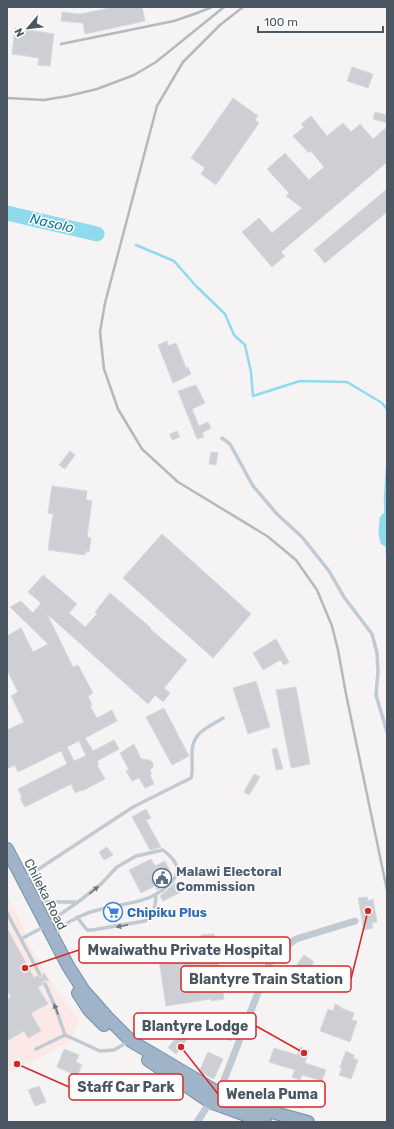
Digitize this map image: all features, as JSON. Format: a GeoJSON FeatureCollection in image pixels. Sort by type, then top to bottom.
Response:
{"type":"FeatureCollection","features":[{"type":"Feature","properties":{"kind":"highway","name":"Chileka Road"},"geometry":{"type":"LineString","coordinates":[[7,849],[23,879],[50,940],[84,991],[127,1042],[219,1093],[275,1113],[308,1122]]}},
{"type":"Feature","properties":{"kind":"highway"},"geometry":{"type":"LineString","coordinates":[[7,866],[43,927]]}},
{"type":"Feature","properties":{"kind":"highway"},"geometry":{"type":"LineString","coordinates":[[127,1042],[210,1102],[265,1122]]}},
{"type":"Feature","properties":{"kind":"street"},"geometry":{"type":"LineString","coordinates":[[197,1122],[210,1102],[219,1093],[271,959],[296,939],[355,921]]}},
{"type":"Feature","properties":{"kind":"lane"},"geometry":{"type":"LineString","coordinates":[[222,438],[230,444],[253,486],[277,514],[302,537],[329,570],[344,597],[372,634],[377,653],[378,672],[376,695],[387,732]]}},
{"type":"Feature","properties":{"kind":"lane"},"geometry":{"type":"LineString","coordinates":[[23,879],[133,807],[191,778],[191,746],[197,735],[223,718]]}},
{"type":"Feature","properties":{"kind":"lane"},"geometry":{"type":"LineString","coordinates":[[21,939],[43,927],[78,902],[101,884],[117,867],[136,856],[163,850],[171,856],[178,869],[177,876],[166,889],[156,895],[105,908],[77,918],[63,925],[50,940]]}},
{"type":"Feature","properties":{"kind":"lane"},"geometry":{"type":"LineString","coordinates":[[77,918],[87,930],[145,921],[151,916],[156,895]]}},
{"type":"Feature","properties":{"kind":"lane"},"geometry":{"type":"LineString","coordinates":[[31,896],[49,902],[78,902]]}},
{"type":"Feature","properties":{"kind":"lane"},"geometry":{"type":"LineString","coordinates":[[7,913],[40,975]]}},
{"type":"Feature","properties":{"kind":"lane"},"geometry":{"type":"LineString","coordinates":[[45,984],[65,1035],[100,1051],[114,1050],[127,1042]]}},
{"type":"Feature","properties":{"kind":"lane"},"geometry":{"type":"LineString","coordinates":[[36,1049],[65,1035]]}},
{"type":"Feature","properties":{"kind":"shaded area"},"geometry":{"type":"Polygon","coordinates":[[[7,896],[21,922],[30,946],[56,990],[79,1020],[70,1042],[7,1074],[7,896]]]}},
{"type":"Feature","properties":{"kind":"building"},"geometry":{"type":"Polygon","coordinates":[[[115,7],[142,7],[145,21],[85,34],[83,23],[61,21],[62,12],[80,14],[115,7]]]}},
{"type":"Feature","properties":{"kind":"building"},"geometry":{"type":"Polygon","coordinates":[[[15,28],[54,34],[50,66],[38,65],[39,58],[12,54],[15,28]]]}},
{"type":"Feature","properties":{"kind":"building"},"geometry":{"type":"Polygon","coordinates":[[[352,67],[373,74],[368,88],[347,81],[352,67]]]}},
{"type":"Feature","properties":{"kind":"building"},"geometry":{"type":"Polygon","coordinates":[[[233,98],[258,116],[255,120],[259,123],[216,185],[201,174],[205,168],[191,158],[233,98]]]}},
{"type":"Feature","properties":{"kind":"building"},"geometry":{"type":"Polygon","coordinates":[[[375,112],[387,115],[387,123],[373,119],[375,112]]]}},
{"type":"Feature","properties":{"kind":"building"},"geometry":{"type":"Polygon","coordinates":[[[311,116],[327,136],[343,123],[351,132],[360,124],[373,139],[387,127],[387,162],[281,252],[285,256],[272,267],[242,232],[259,218],[272,233],[302,208],[286,196],[289,193],[267,169],[285,153],[309,180],[324,167],[311,151],[309,153],[293,136],[304,127],[301,124],[311,116]]]}},
{"type":"Feature","properties":{"kind":"building"},"geometry":{"type":"Polygon","coordinates":[[[387,189],[387,212],[325,263],[314,250],[387,189]]]}},
{"type":"Feature","properties":{"kind":"building"},"geometry":{"type":"Polygon","coordinates":[[[167,341],[168,346],[176,343],[186,368],[188,367],[191,374],[173,383],[158,345],[167,341]]]}},
{"type":"Feature","properties":{"kind":"building"},"geometry":{"type":"Polygon","coordinates":[[[196,385],[205,403],[192,409],[199,426],[208,422],[211,428],[202,433],[204,437],[197,439],[178,391],[196,385]]]}},
{"type":"Feature","properties":{"kind":"building"},"geometry":{"type":"Polygon","coordinates":[[[177,431],[180,437],[172,440],[170,434],[177,431]]]}},
{"type":"Feature","properties":{"kind":"building"},"geometry":{"type":"Polygon","coordinates":[[[70,451],[75,455],[65,469],[59,465],[70,451]]]}},
{"type":"Feature","properties":{"kind":"building"},"geometry":{"type":"Polygon","coordinates":[[[211,452],[218,453],[216,465],[209,464],[211,452]]]}},
{"type":"Feature","properties":{"kind":"building"},"geometry":{"type":"Polygon","coordinates":[[[52,486],[87,491],[86,500],[92,501],[87,537],[91,538],[89,552],[85,552],[85,555],[48,550],[53,514],[48,513],[52,486]]]}},
{"type":"Feature","properties":{"kind":"building"},"geometry":{"type":"Polygon","coordinates":[[[162,534],[251,614],[213,658],[123,578],[162,534]]]}},
{"type":"Feature","properties":{"kind":"building"},"geometry":{"type":"Polygon","coordinates":[[[43,575],[77,604],[69,613],[85,627],[97,614],[95,612],[110,593],[187,660],[164,688],[170,693],[163,702],[155,695],[148,704],[47,614],[73,667],[78,665],[93,693],[88,696],[92,705],[90,706],[97,718],[112,710],[117,721],[85,738],[93,751],[114,740],[119,749],[97,761],[99,764],[97,765],[105,779],[75,793],[71,784],[25,807],[20,798],[22,797],[18,789],[67,764],[61,751],[18,772],[15,765],[7,769],[7,730],[24,722],[11,696],[18,692],[7,670],[7,636],[21,628],[33,652],[48,644],[10,607],[21,601],[33,613],[41,603],[28,592],[43,575]],[[79,741],[67,747],[74,761],[86,756],[79,741]]]}},
{"type":"Feature","properties":{"kind":"building"},"geometry":{"type":"Polygon","coordinates":[[[276,639],[289,662],[284,665],[280,660],[263,670],[253,653],[276,639]]]}},
{"type":"Feature","properties":{"kind":"building"},"geometry":{"type":"Polygon","coordinates":[[[256,681],[270,727],[248,734],[233,688],[256,681]]]}},
{"type":"Feature","properties":{"kind":"building"},"geometry":{"type":"Polygon","coordinates":[[[296,687],[310,764],[291,768],[276,690],[296,687]]]}},
{"type":"Feature","properties":{"kind":"building"},"geometry":{"type":"Polygon","coordinates":[[[164,708],[189,756],[172,765],[146,717],[164,708]]]}},
{"type":"Feature","properties":{"kind":"building"},"geometry":{"type":"Polygon","coordinates":[[[134,744],[141,759],[150,760],[153,763],[153,767],[150,770],[152,774],[150,775],[154,784],[145,788],[139,778],[132,781],[126,771],[129,770],[120,753],[134,744]]]}},
{"type":"Feature","properties":{"kind":"building"},"geometry":{"type":"Polygon","coordinates":[[[277,748],[283,769],[276,770],[272,749],[277,748]]]}},
{"type":"Feature","properties":{"kind":"building"},"geometry":{"type":"Polygon","coordinates":[[[254,774],[260,777],[249,795],[244,792],[254,774]]]}},
{"type":"Feature","properties":{"kind":"building"},"geometry":{"type":"Polygon","coordinates":[[[146,809],[151,818],[146,820],[161,847],[150,850],[132,817],[146,809]]]}},
{"type":"Feature","properties":{"kind":"building"},"geometry":{"type":"Polygon","coordinates":[[[107,847],[113,855],[104,860],[99,852],[107,847]]]}},
{"type":"Feature","properties":{"kind":"building"},"geometry":{"type":"Polygon","coordinates":[[[151,859],[155,866],[165,861],[172,875],[164,885],[157,890],[155,886],[141,893],[129,870],[151,859]]]}},
{"type":"Feature","properties":{"kind":"building"},"geometry":{"type":"Polygon","coordinates":[[[176,882],[181,892],[163,901],[160,896],[176,882]]]}},
{"type":"Feature","properties":{"kind":"building"},"geometry":{"type":"Polygon","coordinates":[[[367,897],[368,901],[373,899],[377,922],[372,923],[373,928],[364,930],[358,898],[367,897]]]}},
{"type":"Feature","properties":{"kind":"building"},"geometry":{"type":"Polygon","coordinates":[[[7,928],[34,978],[37,976],[41,978],[44,973],[49,981],[43,981],[42,985],[38,987],[48,1004],[31,1013],[41,1031],[28,1038],[24,1031],[7,1041],[7,999],[11,997],[7,990],[7,928]]]}},
{"type":"Feature","properties":{"kind":"building"},"geometry":{"type":"Polygon","coordinates":[[[214,934],[215,952],[217,952],[224,999],[211,1001],[211,999],[166,1006],[159,960],[189,956],[188,945],[202,942],[201,935],[214,934]]]}},
{"type":"Feature","properties":{"kind":"building"},"geometry":{"type":"Polygon","coordinates":[[[304,955],[314,962],[303,977],[293,970],[304,955]]]}},
{"type":"Feature","properties":{"kind":"building"},"geometry":{"type":"Polygon","coordinates":[[[335,1004],[354,1013],[352,1020],[357,1021],[350,1042],[320,1031],[328,1009],[333,1011],[335,1004]]]}},
{"type":"Feature","properties":{"kind":"building"},"geometry":{"type":"Polygon","coordinates":[[[212,1023],[235,1033],[231,1041],[209,1031],[212,1023]]]}},
{"type":"Feature","properties":{"kind":"building"},"geometry":{"type":"Polygon","coordinates":[[[185,1026],[193,1032],[176,1054],[168,1048],[185,1026]]]}},
{"type":"Feature","properties":{"kind":"building"},"geometry":{"type":"Polygon","coordinates":[[[300,1047],[309,1050],[305,1063],[326,1070],[322,1081],[302,1075],[300,1080],[292,1077],[295,1070],[269,1062],[274,1048],[297,1055],[300,1047]]]}},
{"type":"Feature","properties":{"kind":"building"},"geometry":{"type":"Polygon","coordinates":[[[64,1049],[79,1055],[76,1062],[82,1065],[77,1076],[57,1067],[64,1049]]]}},
{"type":"Feature","properties":{"kind":"building"},"geometry":{"type":"Polygon","coordinates":[[[346,1051],[354,1055],[353,1058],[358,1060],[351,1079],[339,1075],[342,1068],[340,1067],[346,1051]]]}},
{"type":"Feature","properties":{"kind":"building"},"geometry":{"type":"Polygon","coordinates":[[[208,1052],[223,1059],[214,1079],[199,1072],[208,1052]]]}},
{"type":"Feature","properties":{"kind":"building"},"geometry":{"type":"Polygon","coordinates":[[[39,1086],[46,1102],[35,1106],[28,1090],[39,1086]]]}},
{"type":"Feature","properties":{"kind":"waterway","name":"Nasolo"},"geometry":{"type":"LineString","coordinates":[[7,213],[97,234]]}},
{"type":"Feature","properties":{"kind":"waterway"},"geometry":{"type":"LineString","coordinates":[[136,245],[174,261],[196,286],[225,314],[234,335],[245,345],[251,372],[253,396],[300,381],[347,382],[382,403],[387,409]]}},
{"type":"Feature","properties":{"kind":"waterway"},"geometry":{"type":"LineString","coordinates":[[387,466],[385,500],[387,554]]}},
{"type":"Feature","properties":{"kind":"waterway"},"geometry":{"type":"LineString","coordinates":[[387,520],[387,539]]}},
{"type":"Feature","properties":{"kind":"railway"},"geometry":{"type":"LineString","coordinates":[[61,44],[174,21],[212,7]]}},
{"type":"Feature","properties":{"kind":"railway"},"geometry":{"type":"LineString","coordinates":[[7,98],[44,100],[68,96],[97,89],[134,75],[156,62],[224,7]]}},
{"type":"Feature","properties":{"kind":"railway"},"geometry":{"type":"LineString","coordinates":[[243,7],[220,25],[183,62],[157,106],[105,303],[100,332],[104,369],[118,409],[142,449],[178,482],[267,536],[296,560],[317,590],[332,626],[338,650],[387,890]]}},
{"type":"Feature","properties":{"kind":"place","name":"Malawi Electoral Commission"},"geometry":{"type":"Point","coordinates":[162,878]}},
{"type":"Feature","properties":{"kind":"place","name":"Blantyre Train Station"},"geometry":{"type":"Point","coordinates":[368,911]}},
{"type":"Feature","properties":{"kind":"place","name":"Chipiku Plus"},"geometry":{"type":"Point","coordinates":[113,912]}},
{"type":"Feature","properties":{"kind":"place","name":"Mwaiwathu Private Hospital"},"geometry":{"type":"Point","coordinates":[25,968]}},
{"type":"Feature","properties":{"kind":"place","name":"Wenela Puma"},"geometry":{"type":"Point","coordinates":[181,1047]}},
{"type":"Feature","properties":{"kind":"place","name":"Blantyre Lodge"},"geometry":{"type":"Point","coordinates":[304,1053]}},
{"type":"Feature","properties":{"kind":"place","name":"Staff Car Park"},"geometry":{"type":"Point","coordinates":[17,1064]}}]}
